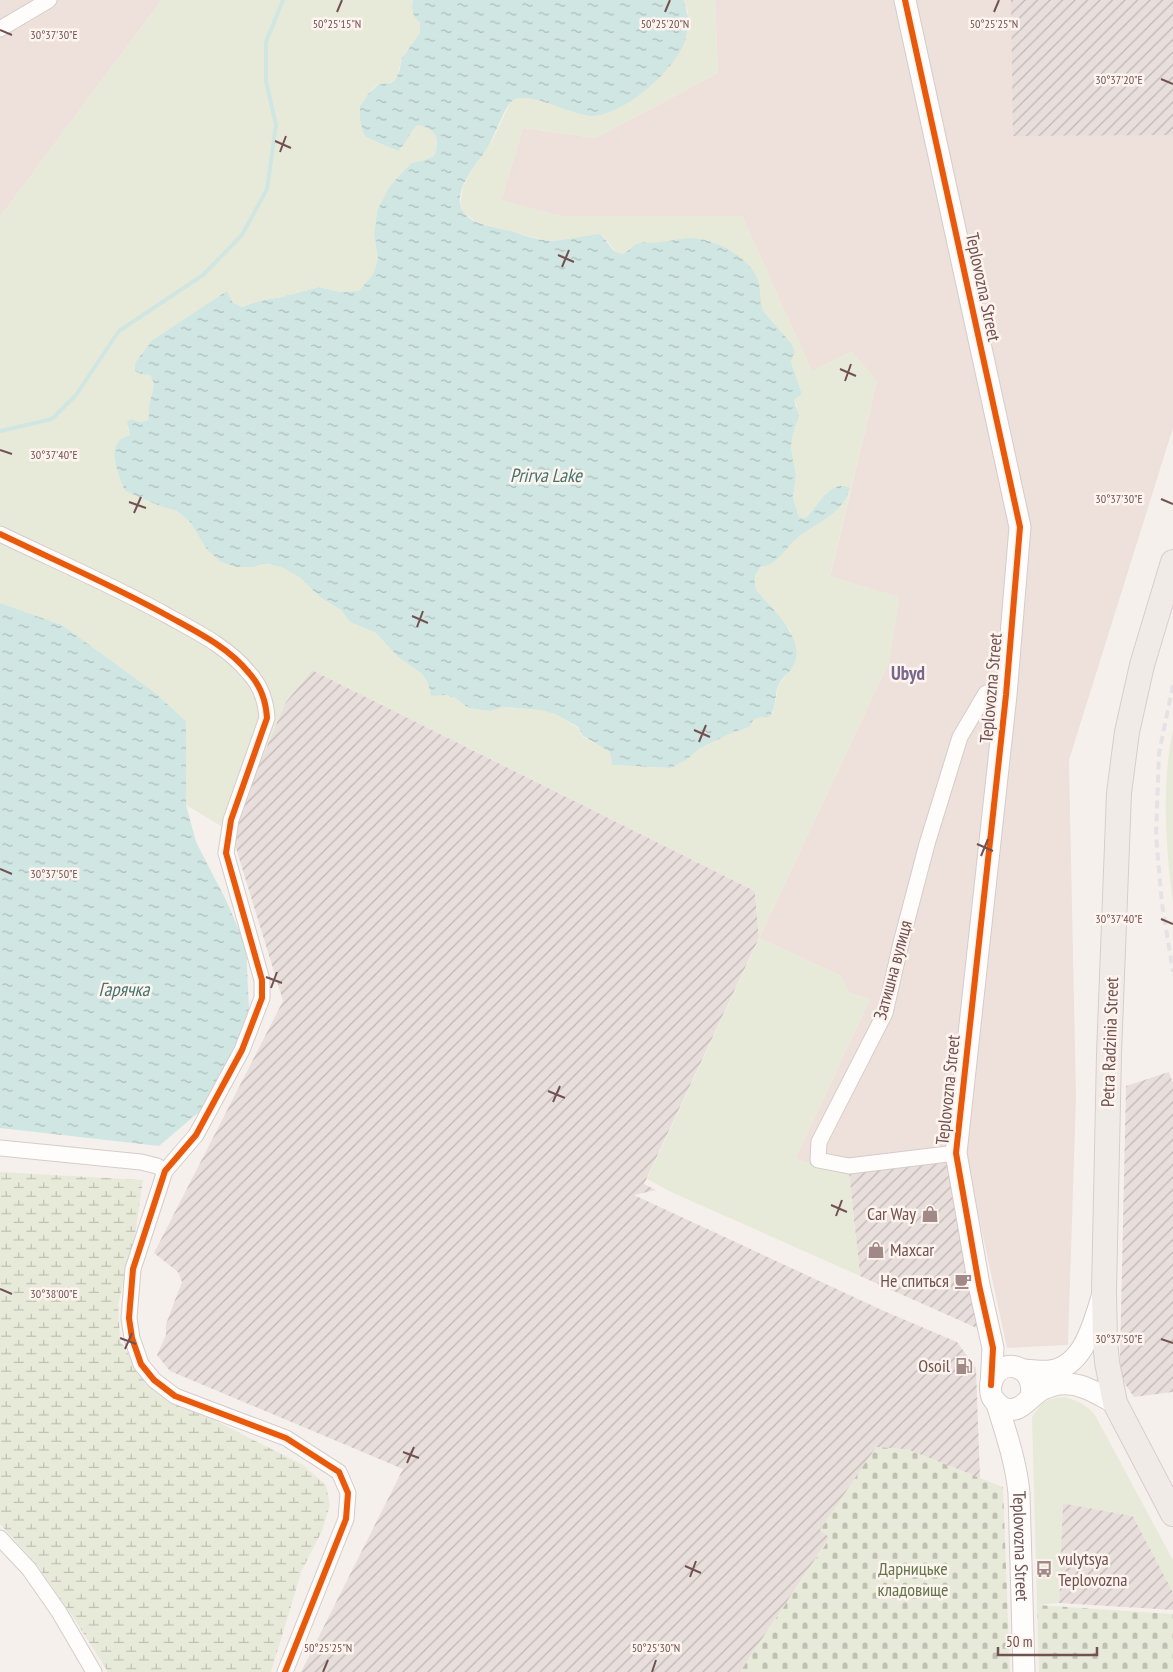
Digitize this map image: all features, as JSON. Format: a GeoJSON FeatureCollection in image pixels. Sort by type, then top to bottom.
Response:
{"type":"FeatureCollection","features":[{"type":"Feature","properties":{"kind":"main road","name":"Petra Radzinia Street"},"geometry":{"type":"LineString","coordinates":[[1173,562],[1142,666],[1128,732],[1119,794],[1109,1054],[1104,1292],[1106,1362],[1115,1404],[1173,1514]]}},
{"type":"Feature","properties":{"kind":"street"},"geometry":{"type":"LineString","coordinates":[[0,29],[49,0]]}},
{"type":"Feature","properties":{"kind":"street","name":"Teplovozna Street"},"geometry":{"type":"LineString","coordinates":[[905,0],[1020,527],[1007,686],[956,1153],[979,1285],[994,1348],[994,1394],[1017,1470],[1024,1672]]}},
{"type":"Feature","properties":{"kind":"street"},"geometry":{"type":"LineString","coordinates":[[0,534],[135,598],[204,635],[249,672],[266,702],[268,718],[231,820],[226,853],[262,980],[262,998],[242,1050],[196,1135],[165,1171],[133,1269],[129,1318],[132,1338],[141,1364],[154,1380],[175,1396],[286,1438],[311,1452],[339,1472],[348,1493],[346,1519],[285,1672]]}},
{"type":"Feature","properties":{"kind":"street","name":"Затишна вулиця"},"geometry":{"type":"LineString","coordinates":[[956,1153],[848,1166],[818,1160],[818,1142],[885,1013],[927,844],[960,738],[986,693],[1007,686]]}},
{"type":"Feature","properties":{"kind":"street"},"geometry":{"type":"LineString","coordinates":[[0,1148],[140,1162],[157,1166],[165,1171]]}},
{"type":"Feature","properties":{"kind":"street"},"geometry":{"type":"LineString","coordinates":[[1104,1292],[1094,1323],[1076,1357],[1067,1365],[1049,1371],[1019,1368],[1002,1369],[993,1378],[994,1394],[1004,1408],[1011,1409],[1018,1408],[1042,1390],[1062,1384],[1074,1384],[1115,1404]]}},
{"type":"Feature","properties":{"kind":"street"},"geometry":{"type":"LineString","coordinates":[[994,1348],[1005,1361],[1019,1368],[1031,1380],[1033,1387],[1030,1399]]}},
{"type":"Feature","properties":{"kind":"street","name":"Teplovozna Street"},"geometry":{"type":"LineString","coordinates":[[1012,1451],[1021,1413],[1030,1399]]}},
{"type":"Feature","properties":{"kind":"street"},"geometry":{"type":"LineString","coordinates":[[0,1538],[29,1569],[59,1612],[94,1672]]}},
{"type":"Feature","properties":{"kind":"shaded area"},"geometry":{"type":"Polygon","coordinates":[[[0,0],[162,0],[0,217],[0,0]]]}},
{"type":"Feature","properties":{"kind":"shaded area"},"geometry":{"type":"Polygon","coordinates":[[[715,0],[1173,0],[1173,428],[1069,760],[1076,1097],[1068,1345],[1007,1348],[966,1157],[849,1174],[795,1159],[870,999],[849,993],[841,976],[759,938],[889,662],[899,597],[830,577],[877,381],[812,372],[742,216],[561,216],[501,201],[523,128],[595,138],[718,73],[715,0]]]}},
{"type":"Feature","properties":{"kind":"shaded area"},"geometry":{"type":"Polygon","coordinates":[[[1011,0],[1173,0],[1173,135],[1013,136],[1011,0]]]}},
{"type":"Feature","properties":{"kind":"shaded area"},"geometry":{"type":"Polygon","coordinates":[[[312,670],[755,891],[759,938],[644,1184],[656,1190],[634,1195],[884,1311],[957,1342],[976,1368],[980,1478],[906,1449],[820,1530],[830,1537],[740,1672],[301,1672],[403,1469],[170,1371],[157,1355],[166,1335],[166,1324],[182,1282],[178,1272],[154,1253],[283,1001],[231,832],[285,703],[312,670]]]}},
{"type":"Feature","properties":{"kind":"shaded area"},"geometry":{"type":"Polygon","coordinates":[[[1169,1072],[1173,1084],[1173,1392],[1134,1397],[1121,1378],[1120,1358],[1126,1086],[1169,1072]]]}},
{"type":"Feature","properties":{"kind":"shaded area"},"geometry":{"type":"Polygon","coordinates":[[[949,1159],[964,1261],[979,1329],[860,1276],[849,1174],[949,1159]]]}},
{"type":"Feature","properties":{"kind":"shaded area"},"geometry":{"type":"Polygon","coordinates":[[[1062,1503],[1133,1516],[1173,1592],[1173,1610],[1059,1603],[1062,1503]]]}},
{"type":"Feature","properties":{"kind":"green space"},"geometry":{"type":"Polygon","coordinates":[[[162,0],[413,0],[414,9],[420,24],[419,36],[402,58],[395,80],[377,85],[360,106],[366,137],[389,146],[394,150],[401,149],[410,132],[417,125],[433,132],[437,144],[434,156],[411,163],[389,187],[377,211],[374,235],[378,259],[373,274],[359,291],[340,292],[319,287],[259,301],[242,307],[233,303],[227,292],[151,341],[135,363],[135,371],[153,377],[154,388],[148,420],[141,422],[136,420],[127,428],[130,436],[126,437],[115,461],[125,491],[177,511],[190,522],[207,550],[221,562],[236,567],[254,567],[266,563],[283,568],[299,577],[320,597],[341,610],[350,622],[376,633],[398,657],[422,674],[428,683],[431,696],[447,695],[457,699],[469,708],[490,711],[504,707],[540,710],[555,714],[578,728],[583,737],[611,752],[612,765],[671,768],[686,760],[700,748],[734,732],[750,727],[751,722],[755,718],[761,718],[773,713],[779,684],[793,666],[791,631],[757,591],[755,578],[760,569],[775,561],[803,532],[826,518],[840,506],[850,491],[826,495],[805,518],[799,517],[793,498],[796,476],[791,447],[797,423],[797,406],[794,400],[802,394],[791,362],[791,343],[764,312],[756,275],[740,258],[723,247],[707,240],[699,239],[638,243],[619,254],[600,234],[573,240],[543,240],[476,222],[463,212],[460,205],[463,187],[468,176],[492,141],[511,101],[519,97],[529,97],[583,115],[595,116],[606,114],[622,106],[657,79],[688,12],[684,0],[715,0],[718,73],[595,138],[523,128],[502,200],[561,216],[742,216],[812,371],[852,351],[877,381],[830,576],[899,597],[889,662],[759,938],[841,976],[850,993],[870,999],[795,1159],[849,1174],[860,1276],[671,1192],[647,1179],[759,939],[755,891],[312,670],[285,703],[231,832],[186,805],[186,721],[153,691],[62,625],[0,603],[0,217],[162,0]]]}},
{"type":"Feature","properties":{"kind":"green space"},"geometry":{"type":"Polygon","coordinates":[[[1173,730],[1173,904],[1168,861],[1166,795],[1169,751],[1173,730]]]}},
{"type":"Feature","properties":{"kind":"green space"},"geometry":{"type":"Polygon","coordinates":[[[0,1172],[143,1180],[136,1229],[118,1305],[120,1340],[144,1380],[208,1417],[303,1465],[326,1485],[330,1505],[322,1531],[302,1570],[271,1672],[108,1672],[37,1565],[0,1524],[0,1172]]]}},
{"type":"Feature","properties":{"kind":"green space"},"geometry":{"type":"Polygon","coordinates":[[[1065,1397],[1082,1404],[1095,1415],[1173,1560],[1173,1592],[1133,1516],[1063,1503],[1059,1603],[1037,1605],[1032,1417],[1045,1402],[1053,1398],[1065,1397]]]}},
{"type":"Feature","properties":{"kind":"green space","name":"Дарницьке кладовище"},"geometry":{"type":"Polygon","coordinates":[[[876,1447],[906,1449],[1003,1487],[1010,1672],[740,1672],[830,1538],[820,1530],[876,1447]]]}},
{"type":"Feature","properties":{"kind":"green space"},"geometry":{"type":"Polygon","coordinates":[[[1037,1605],[1173,1614],[1173,1672],[1039,1672],[1037,1605]]]}},
{"type":"Feature","properties":{"kind":"water","name":"Prirva Lake"},"geometry":{"type":"Polygon","coordinates":[[[413,0],[684,0],[687,15],[687,31],[680,52],[660,77],[634,99],[621,107],[595,116],[585,115],[528,98],[519,98],[512,101],[489,145],[465,182],[460,197],[461,207],[465,214],[474,221],[531,238],[558,240],[600,234],[613,249],[621,254],[627,252],[638,243],[684,238],[709,241],[728,249],[744,261],[756,275],[764,312],[791,343],[795,352],[791,362],[802,394],[794,400],[799,416],[791,447],[796,476],[793,498],[799,517],[805,518],[831,490],[843,486],[850,488],[842,505],[797,538],[781,556],[767,566],[761,567],[757,573],[755,585],[757,591],[779,616],[796,646],[793,666],[779,684],[772,714],[769,717],[755,719],[750,727],[734,732],[700,748],[686,760],[671,768],[612,765],[610,752],[583,736],[578,727],[555,714],[540,710],[504,707],[490,711],[468,708],[457,699],[447,695],[431,696],[428,683],[422,674],[398,657],[376,633],[350,622],[341,610],[320,597],[299,577],[283,568],[266,563],[254,567],[236,567],[221,562],[207,550],[190,522],[177,511],[125,491],[118,473],[115,459],[116,446],[122,438],[130,435],[127,422],[131,419],[141,422],[148,420],[153,383],[150,375],[135,371],[135,363],[151,341],[227,291],[233,303],[242,307],[259,301],[319,287],[340,292],[359,291],[373,274],[378,259],[374,235],[377,211],[389,187],[411,163],[434,156],[437,144],[433,132],[417,125],[398,151],[366,137],[360,119],[360,106],[368,94],[379,84],[391,83],[395,80],[402,58],[420,33],[420,23],[414,16],[412,7],[413,0]]]}},
{"type":"Feature","properties":{"kind":"water","name":"Гарячка"},"geometry":{"type":"Polygon","coordinates":[[[0,603],[62,625],[153,691],[186,721],[186,805],[196,842],[226,900],[246,946],[249,1009],[229,1063],[199,1112],[159,1146],[0,1128],[0,603]]]}},
{"type":"Feature","properties":{"kind":"waterway"},"geometry":{"type":"LineString","coordinates":[[0,431],[52,419],[76,395],[119,331],[203,275],[242,235],[267,189],[276,125],[266,81],[266,42],[283,0]]}},
{"type":"Feature","properties":{"kind":"railway"},"geometry":{"type":"LineString","coordinates":[[1173,685],[1159,753],[1156,836],[1162,904],[1173,972]]}},
{"type":"Feature","properties":{"kind":"cycle path"},"geometry":{"type":"LineString","coordinates":[[905,0],[1020,527],[1006,695],[956,1153],[979,1285],[993,1348],[991,1385]]}},
{"type":"Feature","properties":{"kind":"cycle path"},"geometry":{"type":"LineString","coordinates":[[0,534],[127,594],[212,641],[241,664],[257,683],[264,699],[267,718],[231,820],[226,853],[262,980],[262,998],[242,1050],[196,1135],[165,1171],[133,1269],[129,1318],[132,1338],[141,1364],[154,1380],[175,1396],[286,1438],[339,1472],[348,1493],[346,1519],[285,1672]]}},
{"type":"Feature","properties":{"kind":"place","name":"Car Way"},"geometry":{"type":"Point","coordinates":[930,1214]}},
{"type":"Feature","properties":{"kind":"place","name":"Maxcar"},"geometry":{"type":"Point","coordinates":[876,1250]}},
{"type":"Feature","properties":{"kind":"place","name":"Не спиться"},"geometry":{"type":"Point","coordinates":[963,1281]}},
{"type":"Feature","properties":{"kind":"place","name":"Osoil"},"geometry":{"type":"Point","coordinates":[964,1366]}},
{"type":"Feature","properties":{"kind":"place","name":"vulytsya Teplovozna"},"geometry":{"type":"Point","coordinates":[1044,1569]}},
{"type":"Feature","properties":{"kind":"district","name":"Ubyd"},"geometry":{"type":"Point","coordinates":[908,673]}}]}
